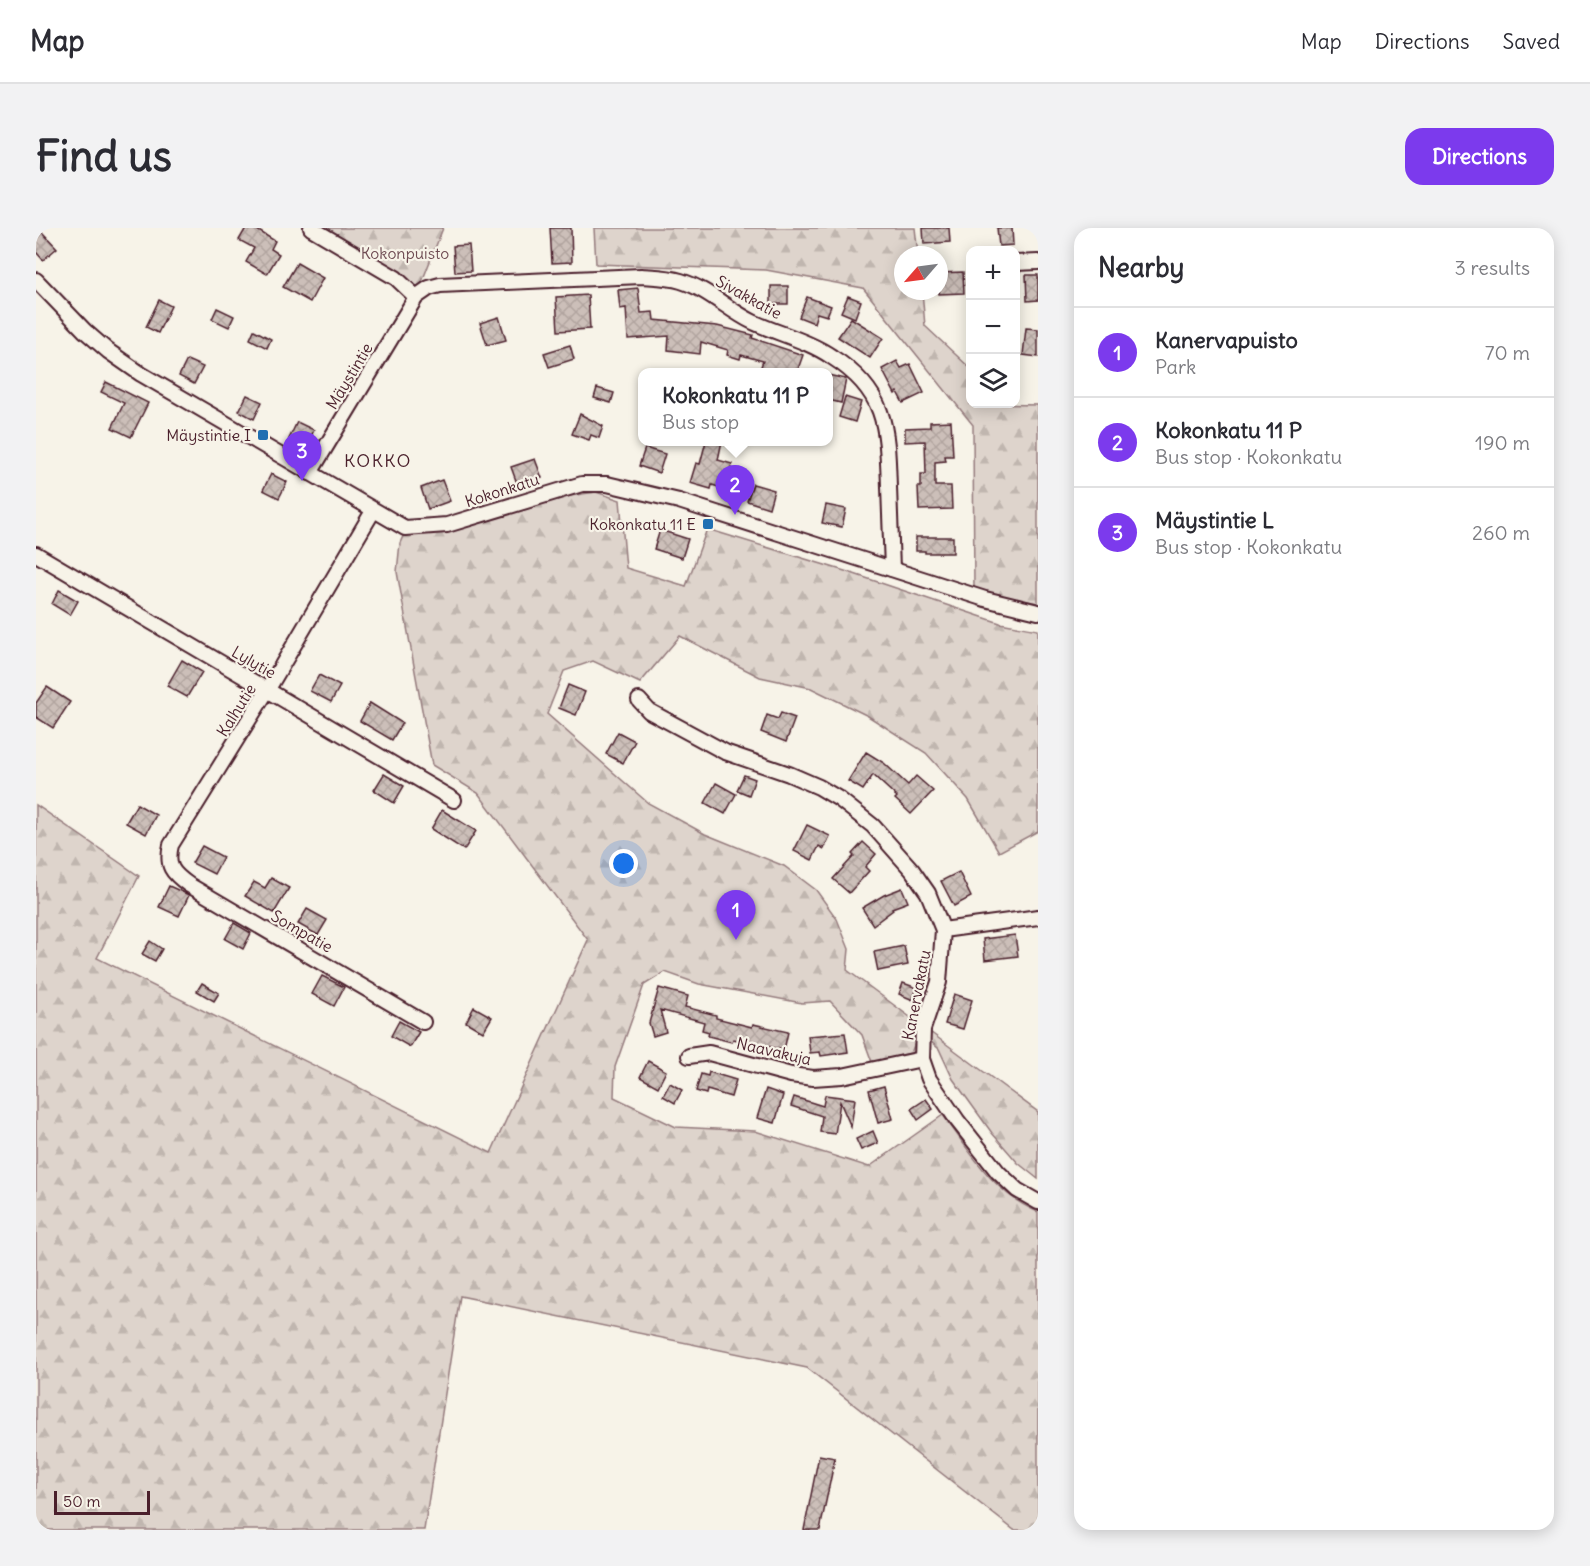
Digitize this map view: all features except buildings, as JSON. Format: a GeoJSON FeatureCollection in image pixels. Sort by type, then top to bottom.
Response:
{"type":"FeatureCollection","features":[{"type":"Feature","properties":{"kind":"street"},"geometry":{"type":"LineString","coordinates":[[311,228],[396,278],[416,297]]}},
{"type":"Feature","properties":{"kind":"street"},"geometry":{"type":"LineString","coordinates":[[1020,263],[1038,262]]}},
{"type":"Feature","properties":{"kind":"street","name":"Sivakkatie"},"geometry":{"type":"LineString","coordinates":[[416,297],[429,288],[440,285],[641,276],[664,278],[681,281],[701,290],[751,321],[831,355],[855,373],[868,387],[878,404],[884,421],[888,436],[892,569]]}},
{"type":"Feature","properties":{"kind":"street","name":"Kokonkatu"},"geometry":{"type":"LineString","coordinates":[[36,280],[108,351],[141,374],[405,528],[447,525],[582,484],[607,484],[679,501],[985,599],[1038,612]]}},
{"type":"Feature","properties":{"kind":"street","name":"Mäystintie"},"geometry":{"type":"LineString","coordinates":[[310,473],[416,297]]}},
{"type":"Feature","properties":{"kind":"street","name":"Kalhutie"},"geometry":{"type":"LineString","coordinates":[[170,865],[171,845],[268,689],[373,511]]}},
{"type":"Feature","properties":{"kind":"street","name":"Lylytie"},"geometry":{"type":"LineString","coordinates":[[36,554],[454,800]]}},
{"type":"Feature","properties":{"kind":"street","name":"Kanervakatu"},"geometry":{"type":"LineString","coordinates":[[639,700],[649,711],[725,752],[819,787],[856,812],[890,843],[912,870],[928,894],[943,930],[939,982],[923,1029],[922,1059],[929,1079],[998,1172],[1017,1190],[1038,1202]]}},
{"type":"Feature","properties":{"kind":"street","name":"Sompatie"},"geometry":{"type":"LineString","coordinates":[[170,865],[176,875],[189,885],[423,1022]]}},
{"type":"Feature","properties":{"kind":"street"},"geometry":{"type":"LineString","coordinates":[[943,930],[1038,917]]}},
{"type":"Feature","properties":{"kind":"street","name":"Naavakuja"},"geometry":{"type":"LineString","coordinates":[[689,1056],[709,1053],[791,1075],[813,1078],[842,1076],[922,1059]]}},
{"type":"Feature","properties":{"kind":"green space","name":"Kokonpuisto"},"geometry":{"type":"Polygon","coordinates":[[[311,228],[443,228],[416,297],[311,228]]]}},
{"type":"Feature","properties":{"kind":"green space"},"geometry":{"type":"Polygon","coordinates":[[[594,228],[915,228],[917,246],[894,246],[894,300],[923,300],[925,326],[966,364],[966,408],[1020,408],[1020,405],[1038,405],[1038,603],[974,591],[973,425],[863,288],[766,270],[596,264],[594,228]]]}},
{"type":"Feature","properties":{"kind":"green space"},"geometry":{"type":"Polygon","coordinates":[[[596,492],[620,500],[626,568],[686,586],[707,529],[848,572],[1000,623],[1038,630],[1038,831],[999,852],[968,799],[926,753],[868,716],[811,688],[760,677],[680,636],[640,683],[593,661],[564,671],[547,714],[648,803],[705,834],[784,866],[816,890],[837,919],[849,949],[847,970],[918,1023],[916,1040],[911,1053],[872,1062],[862,1035],[830,1001],[802,1003],[699,984],[665,972],[644,985],[615,1067],[614,1097],[676,1127],[755,1131],[869,1167],[943,1115],[984,1171],[1008,1194],[1038,1212],[1038,1530],[1014,1530],[807,1368],[460,1296],[424,1530],[36,1530],[36,805],[139,876],[97,958],[491,1153],[588,940],[478,793],[432,765],[397,572],[400,543],[404,534],[448,530],[543,502],[596,492]]]}},
{"type":"Feature","properties":{"kind":"green space"},"geometry":{"type":"Polygon","coordinates":[[[930,1032],[1038,1112],[1038,1179],[1018,1163],[992,1133],[953,1079],[939,1049],[929,1040],[930,1032]]]}},
{"type":"Feature","properties":{"kind":"place","name":"Mäystintie I"},"geometry":{"type":"Point","coordinates":[263,435]}},
{"type":"Feature","properties":{"kind":"place","name":"Mäystintie L"},"geometry":{"type":"Point","coordinates":[302,481]}},
{"type":"Feature","properties":{"kind":"place","name":"Kokonkatu 11 P"},"geometry":{"type":"Point","coordinates":[735,515]}},
{"type":"Feature","properties":{"kind":"place","name":"Kokonkatu 11 E"},"geometry":{"type":"Point","coordinates":[708,524]}},
{"type":"Feature","properties":{"kind":"place","name":"Kanervapuisto"},"geometry":{"type":"Point","coordinates":[736,940]}},
{"type":"Feature","properties":{"kind":"district","name":"KOKKO"},"geometry":{"type":"Point","coordinates":[378,460]}}]}
